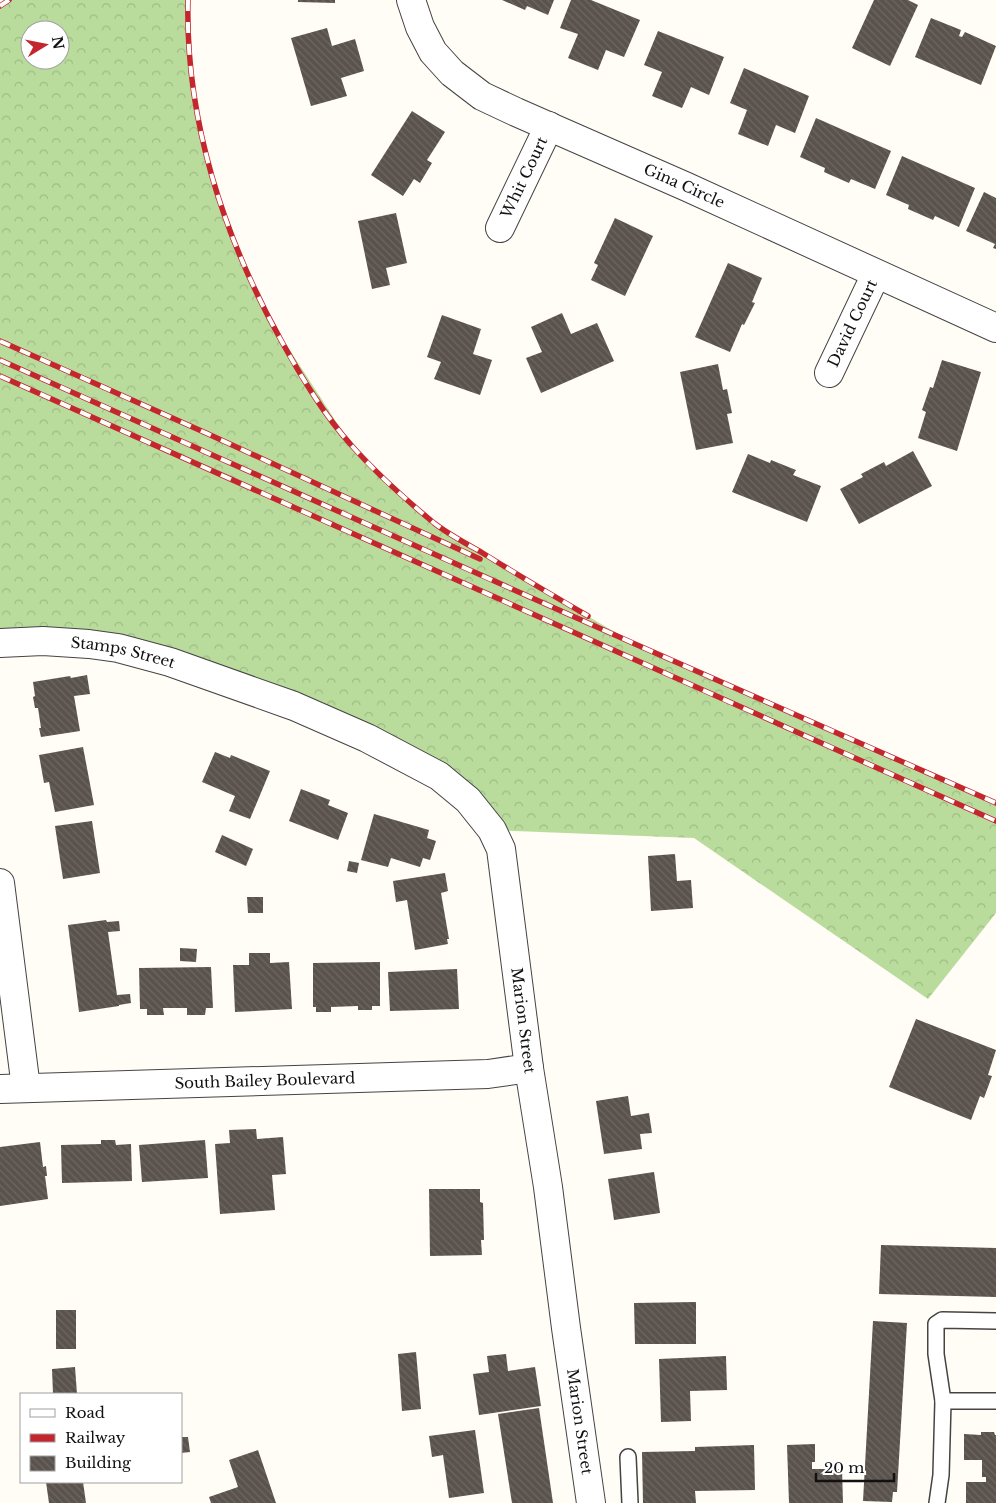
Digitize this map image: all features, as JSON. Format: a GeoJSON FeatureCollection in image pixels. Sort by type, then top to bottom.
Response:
{"type":"FeatureCollection","features":[{"type":"Feature","properties":{"kind":"street","name":"Gina Circle"},"geometry":{"type":"LineString","coordinates":[[411,0],[420,28],[433,52],[452,73],[482,96],[687,186],[996,328]]}},
{"type":"Feature","properties":{"kind":"street","name":"Whit Court"},"geometry":{"type":"LineString","coordinates":[[500,228],[549,126]]}},
{"type":"Feature","properties":{"kind":"street","name":"David Court"},"geometry":{"type":"LineString","coordinates":[[829,373],[876,274]]}},
{"type":"Feature","properties":{"kind":"street","name":"Stamps Street"},"geometry":{"type":"LineString","coordinates":[[0,643],[52,642],[118,648],[170,662],[241,688]]}},
{"type":"Feature","properties":{"kind":"street","name":"Marion Street"},"geometry":{"type":"LineString","coordinates":[[241,688],[294,706],[367,738],[439,776],[468,800],[492,830],[501,849],[529,1068],[548,1187],[591,1503]]}},
{"type":"Feature","properties":{"kind":"street"},"geometry":{"type":"LineString","coordinates":[[0,883],[13,1088]]}},
{"type":"Feature","properties":{"kind":"street","name":"South Bailey Boulevard"},"geometry":{"type":"LineString","coordinates":[[13,1088],[488,1074],[529,1068]]}},
{"type":"Feature","properties":{"kind":"lane"},"geometry":{"type":"LineString","coordinates":[[937,1503],[941,1475],[943,1401],[936,1354],[936,1324],[942,1320],[996,1321]]}},
{"type":"Feature","properties":{"kind":"lane"},"geometry":{"type":"LineString","coordinates":[[943,1401],[996,1401]]}},
{"type":"Feature","properties":{"kind":"lane"},"geometry":{"type":"LineString","coordinates":[[628,1457],[630,1503]]}},
{"type":"Feature","properties":{"kind":"green space"},"geometry":{"type":"Polygon","coordinates":[[[5,0],[188,0],[187,20],[192,87],[219,201],[264,310],[351,445],[392,487],[436,525],[635,644],[996,803],[996,913],[928,999],[694,838],[492,830],[439,776],[170,662],[0,643],[0,3],[5,0]]]}},
{"type":"Feature","properties":{"kind":"building"},"geometry":{"type":"Polygon","coordinates":[[[298,0],[335,0],[335,3],[298,2],[298,0]]]}},
{"type":"Feature","properties":{"kind":"building"},"geometry":{"type":"Polygon","coordinates":[[[502,0],[554,0],[548,15],[527,6],[525,10],[502,0]]]}},
{"type":"Feature","properties":{"kind":"building"},"geometry":{"type":"Polygon","coordinates":[[[571,0],[591,0],[640,20],[624,57],[606,50],[598,70],[568,58],[578,34],[560,28],[571,0]]]}},
{"type":"Feature","properties":{"kind":"building"},"geometry":{"type":"Polygon","coordinates":[[[874,0],[908,0],[918,5],[890,66],[852,48],[874,0]]]}},
{"type":"Feature","properties":{"kind":"building"},"geometry":{"type":"Polygon","coordinates":[[[931,18],[961,30],[959,36],[962,37],[965,32],[996,46],[981,85],[915,57],[931,18]]]}},
{"type":"Feature","properties":{"kind":"building"},"geometry":{"type":"Polygon","coordinates":[[[327,28],[332,46],[355,39],[364,71],[341,78],[347,96],[311,106],[291,38],[327,28]]]}},
{"type":"Feature","properties":{"kind":"building"},"geometry":{"type":"Polygon","coordinates":[[[658,31],[724,57],[709,95],[691,87],[682,108],[652,96],[662,72],[644,65],[658,31]]]}},
{"type":"Feature","properties":{"kind":"building"},"geometry":{"type":"Polygon","coordinates":[[[744,68],[809,96],[795,133],[776,125],[768,146],[738,134],[747,110],[730,103],[744,68]]]}},
{"type":"Feature","properties":{"kind":"building"},"geometry":{"type":"Polygon","coordinates":[[[412,111],[445,132],[427,160],[432,163],[420,183],[414,179],[403,196],[371,175],[412,111]]]}},
{"type":"Feature","properties":{"kind":"building"},"geometry":{"type":"Polygon","coordinates":[[[816,118],[891,151],[875,189],[851,179],[849,183],[824,172],[825,168],[800,157],[816,118]]]}},
{"type":"Feature","properties":{"kind":"building"},"geometry":{"type":"Polygon","coordinates":[[[902,156],[975,188],[959,227],[935,216],[933,220],[908,209],[909,205],[886,195],[902,156]]]}},
{"type":"Feature","properties":{"kind":"building"},"geometry":{"type":"Polygon","coordinates":[[[984,192],[996,198],[996,249],[993,248],[995,244],[966,231],[984,192]]]}},
{"type":"Feature","properties":{"kind":"building"},"geometry":{"type":"Polygon","coordinates":[[[396,213],[407,263],[386,268],[390,285],[372,289],[358,221],[396,213]]]}},
{"type":"Feature","properties":{"kind":"building"},"geometry":{"type":"Polygon","coordinates":[[[615,218],[653,236],[625,296],[591,280],[598,265],[594,263],[615,218]]]}},
{"type":"Feature","properties":{"kind":"building"},"geometry":{"type":"Polygon","coordinates":[[[728,263],[762,278],[752,302],[755,303],[744,325],[742,324],[730,352],[695,337],[728,263]]]}},
{"type":"Feature","properties":{"kind":"building"},"geometry":{"type":"Polygon","coordinates":[[[562,313],[571,334],[597,323],[614,361],[541,393],[526,358],[542,352],[531,327],[562,313]]]}},
{"type":"Feature","properties":{"kind":"building"},"geometry":{"type":"Polygon","coordinates":[[[442,315],[481,329],[473,354],[492,360],[480,395],[434,379],[441,362],[427,357],[442,315]]]}},
{"type":"Feature","properties":{"kind":"building"},"geometry":{"type":"Polygon","coordinates":[[[942,360],[981,372],[957,451],[918,438],[926,412],[922,410],[930,387],[933,388],[942,360]]]}},
{"type":"Feature","properties":{"kind":"building"},"geometry":{"type":"Polygon","coordinates":[[[718,364],[723,390],[727,389],[732,413],[727,414],[733,443],[696,450],[680,372],[718,364]]]}},
{"type":"Feature","properties":{"kind":"building"},"geometry":{"type":"Polygon","coordinates":[[[913,451],[932,486],[859,524],[840,489],[863,477],[861,474],[884,462],[886,466],[913,451]]]}},
{"type":"Feature","properties":{"kind":"building"},"geometry":{"type":"Polygon","coordinates":[[[748,454],[770,463],[771,460],[796,470],[793,475],[821,486],[807,522],[732,492],[748,454]]]}},
{"type":"Feature","properties":{"kind":"building"},"geometry":{"type":"Polygon","coordinates":[[[87,675],[90,694],[74,696],[80,731],[41,737],[38,708],[35,708],[33,697],[35,696],[33,682],[87,675]]]}},
{"type":"Feature","properties":{"kind":"building"},"geometry":{"type":"Polygon","coordinates":[[[83,747],[94,805],[55,812],[49,782],[44,783],[39,755],[83,747]]]}},
{"type":"Feature","properties":{"kind":"building"},"geometry":{"type":"Polygon","coordinates":[[[215,752],[230,758],[231,755],[270,771],[250,819],[229,811],[235,796],[202,782],[215,752]]]}},
{"type":"Feature","properties":{"kind":"building"},"geometry":{"type":"Polygon","coordinates":[[[301,789],[330,800],[328,805],[348,813],[338,840],[289,821],[301,789]]]}},
{"type":"Feature","properties":{"kind":"building"},"geometry":{"type":"Polygon","coordinates":[[[374,814],[429,830],[427,838],[436,841],[430,860],[423,858],[420,867],[391,858],[388,867],[361,860],[374,814]]]}},
{"type":"Feature","properties":{"kind":"building"},"geometry":{"type":"Polygon","coordinates":[[[92,821],[100,873],[63,879],[55,826],[92,821]]]}},
{"type":"Feature","properties":{"kind":"building"},"geometry":{"type":"Polygon","coordinates":[[[222,835],[253,849],[246,866],[215,852],[222,835]]]}},
{"type":"Feature","properties":{"kind":"building"},"geometry":{"type":"Polygon","coordinates":[[[675,854],[677,881],[691,880],[693,908],[651,911],[648,856],[675,854]]]}},
{"type":"Feature","properties":{"kind":"building"},"geometry":{"type":"Polygon","coordinates":[[[349,861],[359,863],[357,873],[347,871],[349,861]]]}},
{"type":"Feature","properties":{"kind":"building"},"geometry":{"type":"Polygon","coordinates":[[[445,873],[448,891],[441,893],[449,939],[447,939],[448,944],[415,950],[407,900],[396,902],[393,881],[445,873]]]}},
{"type":"Feature","properties":{"kind":"building"},"geometry":{"type":"Polygon","coordinates":[[[247,897],[263,897],[263,913],[248,913],[247,897]]]}},
{"type":"Feature","properties":{"kind":"building"},"geometry":{"type":"Polygon","coordinates":[[[106,920],[107,922],[119,921],[120,931],[108,932],[117,995],[130,994],[131,1003],[79,1012],[68,925],[106,920]]]}},
{"type":"Feature","properties":{"kind":"building"},"geometry":{"type":"Polygon","coordinates":[[[180,948],[197,949],[196,962],[180,961],[180,948]]]}},
{"type":"Feature","properties":{"kind":"building"},"geometry":{"type":"Polygon","coordinates":[[[249,953],[270,953],[270,963],[289,962],[292,1009],[235,1012],[233,965],[249,965],[249,953]]]}},
{"type":"Feature","properties":{"kind":"building"},"geometry":{"type":"Polygon","coordinates":[[[380,962],[380,1006],[372,1006],[372,1010],[358,1010],[358,1006],[331,1007],[331,1012],[316,1012],[316,1007],[313,1007],[313,963],[380,962]]]}},
{"type":"Feature","properties":{"kind":"building"},"geometry":{"type":"Polygon","coordinates":[[[211,967],[213,1008],[206,1008],[205,1015],[187,1015],[187,1008],[163,1008],[164,1015],[147,1015],[147,1009],[140,1009],[139,968],[211,967]]]}},
{"type":"Feature","properties":{"kind":"building"},"geometry":{"type":"Polygon","coordinates":[[[457,969],[459,1009],[390,1011],[388,972],[457,969]]]}},
{"type":"Feature","properties":{"kind":"building"},"geometry":{"type":"Polygon","coordinates":[[[916,1019],[996,1050],[988,1075],[992,1076],[984,1098],[980,1096],[971,1120],[889,1087],[916,1019]]]}},
{"type":"Feature","properties":{"kind":"building"},"geometry":{"type":"Polygon","coordinates":[[[628,1096],[631,1116],[649,1113],[652,1133],[640,1134],[642,1149],[604,1154],[596,1101],[628,1096]]]}},
{"type":"Feature","properties":{"kind":"building"},"geometry":{"type":"Polygon","coordinates":[[[256,1129],[257,1139],[283,1137],[286,1174],[272,1175],[275,1210],[220,1214],[215,1144],[230,1143],[229,1130],[256,1129]]]}},
{"type":"Feature","properties":{"kind":"building"},"geometry":{"type":"Polygon","coordinates":[[[101,1140],[115,1140],[116,1145],[131,1144],[132,1181],[62,1183],[61,1145],[101,1144],[101,1140]]]}},
{"type":"Feature","properties":{"kind":"building"},"geometry":{"type":"Polygon","coordinates":[[[205,1140],[208,1178],[142,1182],[139,1145],[205,1140]]]}},
{"type":"Feature","properties":{"kind":"building"},"geometry":{"type":"Polygon","coordinates":[[[40,1142],[43,1167],[46,1166],[47,1176],[45,1176],[48,1199],[0,1206],[0,1147],[40,1142]]]}},
{"type":"Feature","properties":{"kind":"building"},"geometry":{"type":"Polygon","coordinates":[[[654,1172],[660,1213],[614,1220],[608,1179],[654,1172]]]}},
{"type":"Feature","properties":{"kind":"building"},"geometry":{"type":"Polygon","coordinates":[[[429,1189],[480,1189],[480,1202],[483,1203],[484,1240],[481,1240],[482,1255],[430,1256],[429,1189]]]}},
{"type":"Feature","properties":{"kind":"building"},"geometry":{"type":"Polygon","coordinates":[[[881,1245],[996,1248],[996,1297],[879,1294],[881,1245]]]}},
{"type":"Feature","properties":{"kind":"building"},"geometry":{"type":"Polygon","coordinates":[[[696,1302],[696,1344],[635,1344],[634,1303],[696,1302]]]}},
{"type":"Feature","properties":{"kind":"building"},"geometry":{"type":"Polygon","coordinates":[[[56,1310],[76,1310],[76,1349],[56,1349],[56,1310]]]}},
{"type":"Feature","properties":{"kind":"building"},"geometry":{"type":"Polygon","coordinates":[[[873,1321],[907,1323],[897,1492],[893,1492],[892,1502],[863,1501],[873,1321]]]}},
{"type":"Feature","properties":{"kind":"building"},"geometry":{"type":"Polygon","coordinates":[[[416,1352],[421,1409],[402,1411],[398,1354],[416,1352]]]}},
{"type":"Feature","properties":{"kind":"building"},"geometry":{"type":"Polygon","coordinates":[[[506,1354],[508,1371],[535,1367],[541,1406],[479,1415],[473,1374],[489,1372],[487,1356],[506,1354]]]}},
{"type":"Feature","properties":{"kind":"building"},"geometry":{"type":"Polygon","coordinates":[[[726,1356],[727,1390],[690,1391],[691,1421],[661,1422],[659,1359],[726,1356]]]}},
{"type":"Feature","properties":{"kind":"building"},"geometry":{"type":"Polygon","coordinates":[[[75,1367],[77,1393],[53,1393],[52,1369],[75,1367]]]}},
{"type":"Feature","properties":{"kind":"building"},"geometry":{"type":"Polygon","coordinates":[[[539,1408],[553,1503],[512,1503],[498,1414],[539,1408]]]}},
{"type":"Feature","properties":{"kind":"building"},"geometry":{"type":"Polygon","coordinates":[[[475,1430],[484,1493],[449,1498],[443,1455],[432,1457],[429,1436],[475,1430]]]}},
{"type":"Feature","properties":{"kind":"building"},"geometry":{"type":"Polygon","coordinates":[[[981,1432],[994,1432],[996,1435],[996,1503],[966,1503],[966,1482],[986,1482],[986,1477],[982,1477],[982,1460],[964,1460],[964,1434],[981,1435],[981,1432]]]}},
{"type":"Feature","properties":{"kind":"building"},"geometry":{"type":"Polygon","coordinates":[[[182,1437],[188,1437],[190,1452],[182,1453],[182,1437]]]}},
{"type":"Feature","properties":{"kind":"building"},"geometry":{"type":"Polygon","coordinates":[[[815,1444],[815,1462],[812,1462],[812,1469],[842,1469],[843,1503],[789,1503],[787,1445],[815,1444]]]}},
{"type":"Feature","properties":{"kind":"building"},"geometry":{"type":"Polygon","coordinates":[[[754,1445],[755,1490],[695,1491],[696,1503],[643,1503],[642,1452],[695,1451],[695,1447],[754,1445]]]}},
{"type":"Feature","properties":{"kind":"building"},"geometry":{"type":"Polygon","coordinates":[[[258,1450],[276,1503],[211,1503],[209,1497],[238,1487],[229,1460],[258,1450]]]}},
{"type":"Feature","properties":{"kind":"building"},"geometry":{"type":"Polygon","coordinates":[[[46,1483],[83,1483],[86,1503],[49,1503],[46,1483]]]}},
{"type":"Feature","properties":{"kind":"railway"},"geometry":{"type":"LineString","coordinates":[[0,6],[9,0]]}},
{"type":"Feature","properties":{"kind":"railway"},"geometry":{"type":"LineString","coordinates":[[188,0],[189,45],[193,89],[201,134],[212,177],[242,262],[290,356],[314,396],[332,422],[362,456],[412,505],[434,523],[588,616]]}},
{"type":"Feature","properties":{"kind":"railway"},"geometry":{"type":"LineString","coordinates":[[0,341],[480,559]]}},
{"type":"Feature","properties":{"kind":"railway"},"geometry":{"type":"LineString","coordinates":[[0,360],[996,803]]}},
{"type":"Feature","properties":{"kind":"railway"},"geometry":{"type":"LineString","coordinates":[[0,376],[996,821]]}}]}
